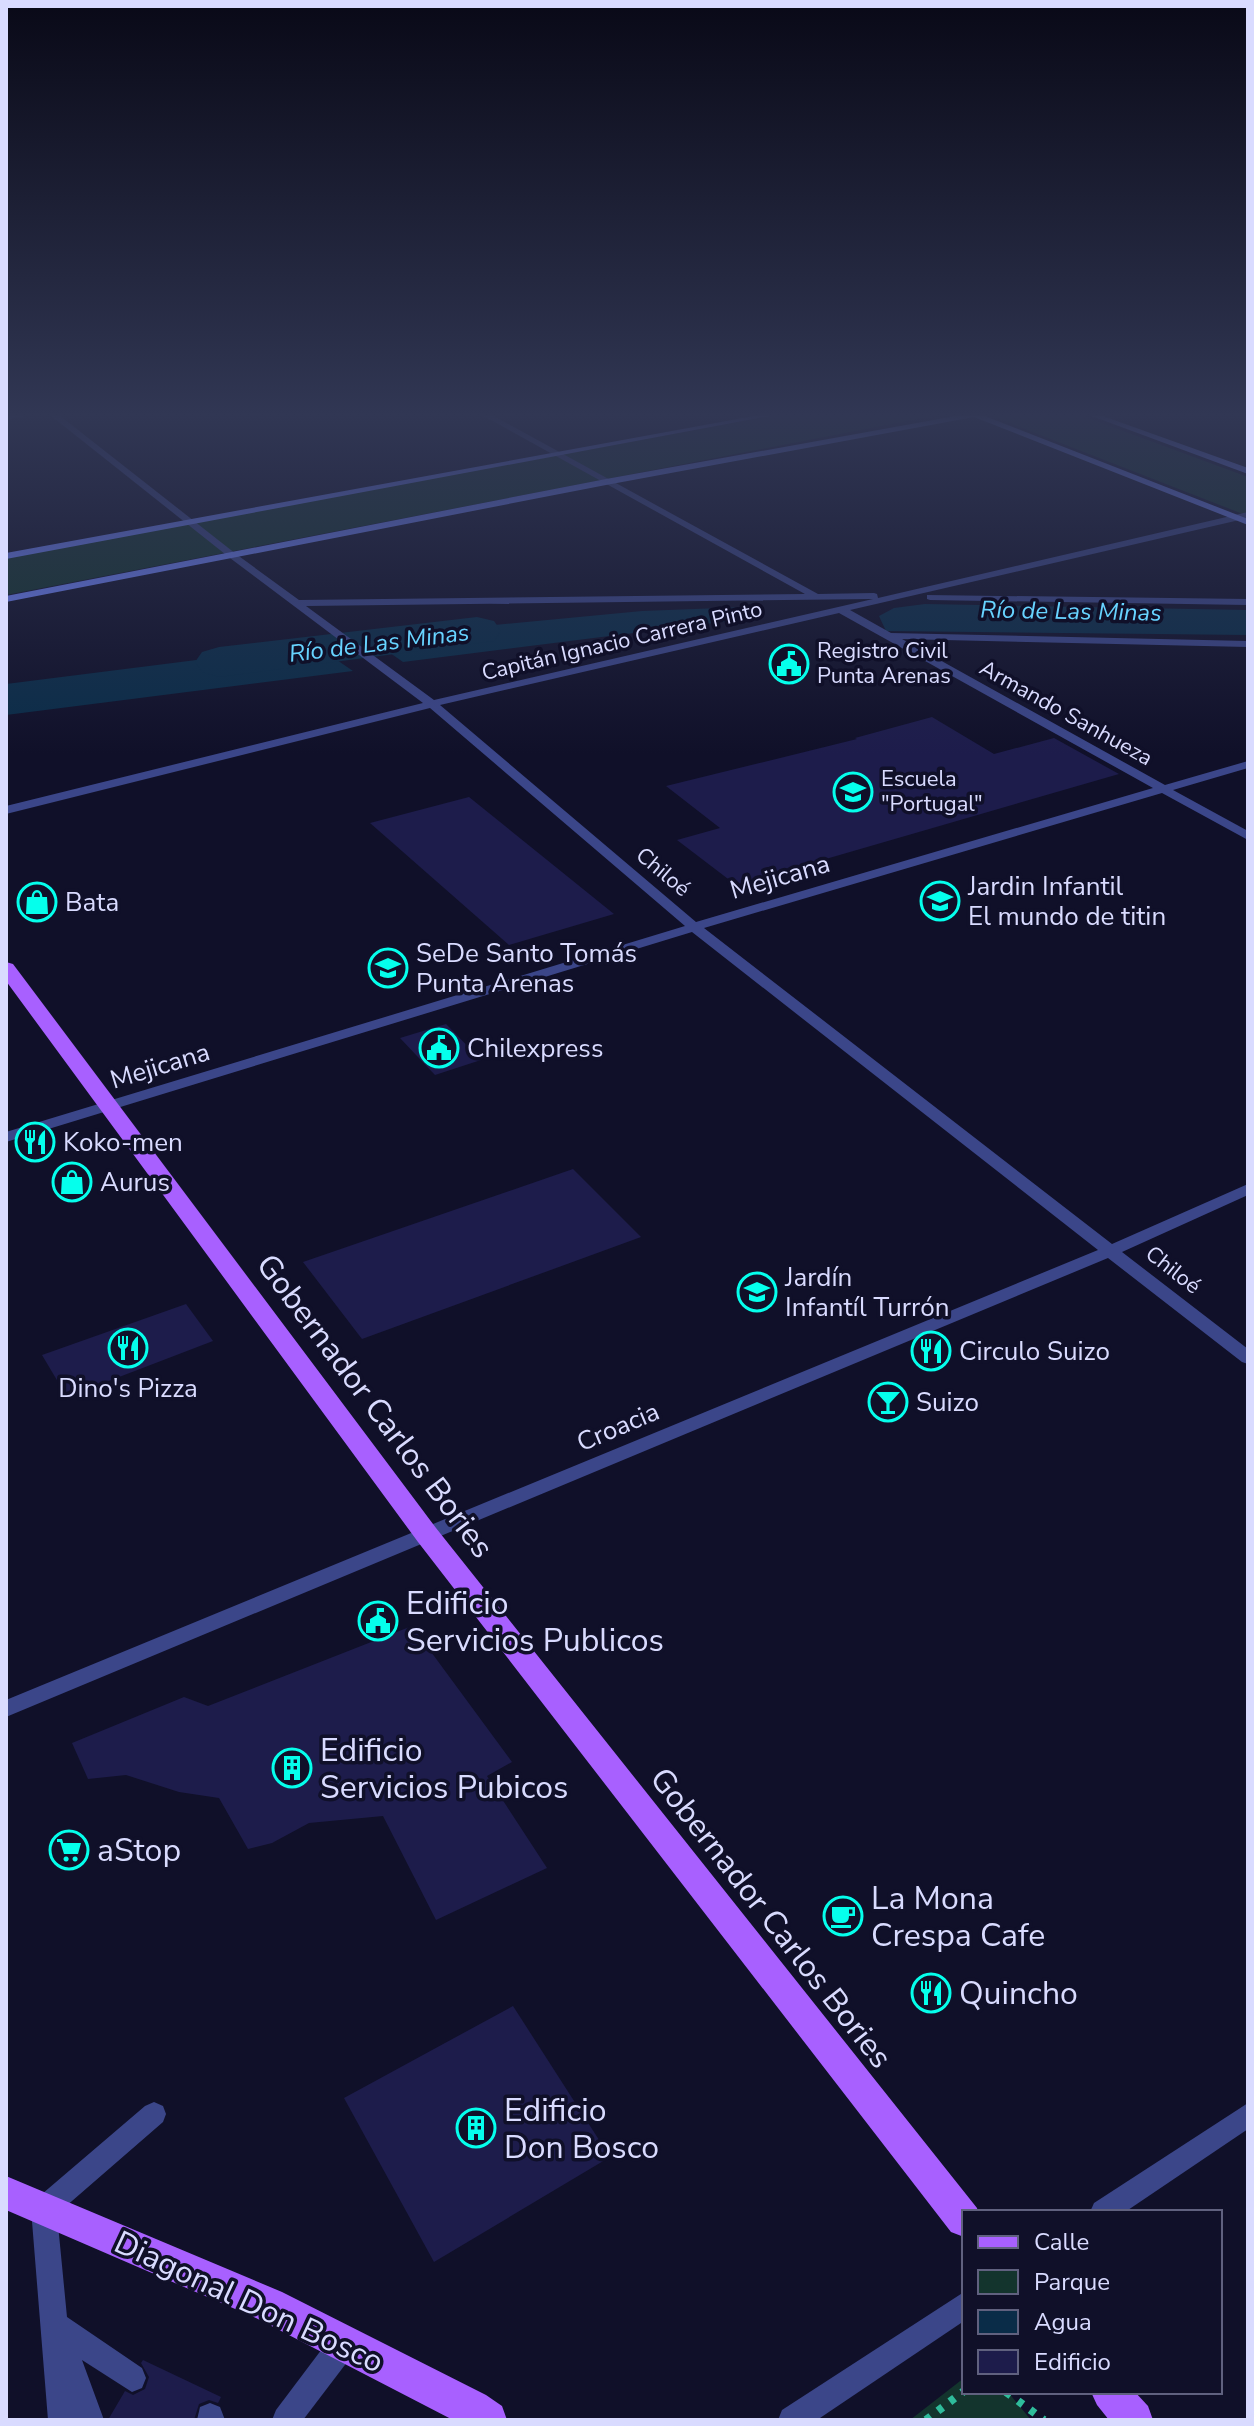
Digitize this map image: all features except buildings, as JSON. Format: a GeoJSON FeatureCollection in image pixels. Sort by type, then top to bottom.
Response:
{"type":"FeatureCollection","features":[{"type":"Feature","properties":{"kind":"main road"},"geometry":{"type":"LineString","coordinates":[[6,556],[163,528]]}},
{"type":"Feature","properties":{"kind":"main road"},"geometry":{"type":"LineString","coordinates":[[6,599],[373,528]]}},
{"type":"Feature","properties":{"kind":"main road","name":"Gobernador Carlos Bories"},"geometry":{"type":"LineString","coordinates":[[6,968],[427,1535],[962,2217]]}},
{"type":"Feature","properties":{"kind":"main road","name":"Diagonal Don Bosco"},"geometry":{"type":"LineString","coordinates":[[6,2193],[269,2305],[488,2420]]}},
{"type":"Feature","properties":{"kind":"main road"},"geometry":{"type":"LineString","coordinates":[[1112,2394],[1134,2420]]}},
{"type":"Feature","properties":{"kind":"street","name":"Chiloé"},"geometry":{"type":"LineString","coordinates":[[198,528],[432,704],[694,927],[1248,1358]]}},
{"type":"Feature","properties":{"kind":"street","name":"Armando Sanhueza"},"geometry":{"type":"LineString","coordinates":[[691,528],[1248,836]]}},
{"type":"Feature","properties":{"kind":"street","name":"Capitán Ignacio Carrera Pinto"},"geometry":{"type":"LineString","coordinates":[[6,810],[432,704],[1191,528]]}},
{"type":"Feature","properties":{"kind":"street"},"geometry":{"type":"LineString","coordinates":[[300,603],[816,596],[1248,602]]}},
{"type":"Feature","properties":{"kind":"street"},"geometry":{"type":"LineString","coordinates":[[885,636],[1248,644]]}},
{"type":"Feature","properties":{"kind":"street","name":"Mejicana"},"geometry":{"type":"LineString","coordinates":[[6,1137],[694,927],[1248,764]]}},
{"type":"Feature","properties":{"kind":"street","name":"Croacia"},"geometry":{"type":"LineString","coordinates":[[6,1709],[1112,1250],[1248,1189]]}},
{"type":"Feature","properties":{"kind":"street"},"geometry":{"type":"LineString","coordinates":[[62,2420],[44,2209],[154,2114]]}},
{"type":"Feature","properties":{"kind":"street"},"geometry":{"type":"LineString","coordinates":[[1106,2210],[1248,2115]]}},
{"type":"Feature","properties":{"kind":"street"},"geometry":{"type":"LineString","coordinates":[[792,2420],[962,2306]]}},
{"type":"Feature","properties":{"kind":"street"},"geometry":{"type":"LineString","coordinates":[[56,2326],[132,2378]]}},
{"type":"Feature","properties":{"kind":"street"},"geometry":{"type":"LineString","coordinates":[[56,2326],[90,2420]]}},
{"type":"Feature","properties":{"kind":"street"},"geometry":{"type":"LineString","coordinates":[[286,2420],[344,2343]]}},
{"type":"Feature","properties":{"kind":"path"},"geometry":{"type":"LineString","coordinates":[[926,2420],[962,2393]]}},
{"type":"Feature","properties":{"kind":"path"},"geometry":{"type":"LineString","coordinates":[[1009,2394],[1044,2420]]}},
{"type":"Feature","properties":{"kind":"green space"},"geometry":{"type":"Polygon","coordinates":[[[158,528],[352,528],[6,595],[6,556],[158,528]]]}},
{"type":"Feature","properties":{"kind":"green space"},"geometry":{"type":"Polygon","coordinates":[[[962,2380],[962,2394],[1010,2394],[1031,2420],[910,2420],[962,2380]]]}},
{"type":"Feature","properties":{"kind":"water"},"geometry":{"type":"Polygon","coordinates":[[[925,604],[1248,610],[1248,635],[886,631],[879,616],[894,608],[925,604]]]}},
{"type":"Feature","properties":{"kind":"water"},"geometry":{"type":"Polygon","coordinates":[[[747,607],[753,618],[403,662],[367,637],[642,611],[747,607]]]}},
{"type":"Feature","properties":{"kind":"water"},"geometry":{"type":"Polygon","coordinates":[[[315,645],[353,671],[6,715],[6,684],[315,645]]]}},
{"type":"Feature","properties":{"kind":"waterway","name":"Río de Las Minas"},"geometry":{"type":"LineString","coordinates":[[219,662],[477,631]]}},
{"type":"Feature","properties":{"kind":"place","name":"Registro Civil Punta Arenas"},"geometry":{"type":"Point","coordinates":[789,664]}},
{"type":"Feature","properties":{"kind":"place","name":"Escuela \"Portugal\""},"geometry":{"type":"Point","coordinates":[853,792]}},
{"type":"Feature","properties":{"kind":"place","name":"Jardin Infantil El mundo de titin"},"geometry":{"type":"Point","coordinates":[940,901]}},
{"type":"Feature","properties":{"kind":"place","name":"Bata"},"geometry":{"type":"Point","coordinates":[37,902]}},
{"type":"Feature","properties":{"kind":"place","name":"SeDe Santo Tomás Punta Arenas"},"geometry":{"type":"Point","coordinates":[388,968]}},
{"type":"Feature","properties":{"kind":"place","name":"Chilexpress"},"geometry":{"type":"Point","coordinates":[439,1048]}},
{"type":"Feature","properties":{"kind":"place","name":"Koko-men"},"geometry":{"type":"Point","coordinates":[35,1142]}},
{"type":"Feature","properties":{"kind":"place","name":"Aurus"},"geometry":{"type":"Point","coordinates":[72,1182]}},
{"type":"Feature","properties":{"kind":"place","name":"Jardín Infantíl Turrón"},"geometry":{"type":"Point","coordinates":[757,1292]}},
{"type":"Feature","properties":{"kind":"place","name":"Dino's Pizza"},"geometry":{"type":"Point","coordinates":[128,1348]}},
{"type":"Feature","properties":{"kind":"place","name":"Circulo Suizo"},"geometry":{"type":"Point","coordinates":[931,1351]}},
{"type":"Feature","properties":{"kind":"place","name":"Suizo"},"geometry":{"type":"Point","coordinates":[888,1402]}},
{"type":"Feature","properties":{"kind":"place","name":"Edificio Servicios Publicos"},"geometry":{"type":"Point","coordinates":[378,1621]}},
{"type":"Feature","properties":{"kind":"place","name":"Edificio Servicios Pubicos"},"geometry":{"type":"Point","coordinates":[292,1768]}},
{"type":"Feature","properties":{"kind":"place","name":"aStop"},"geometry":{"type":"Point","coordinates":[69,1850]}},
{"type":"Feature","properties":{"kind":"place","name":"La Mona Crespa Cafe"},"geometry":{"type":"Point","coordinates":[843,1916]}},
{"type":"Feature","properties":{"kind":"place","name":"Quincho"},"geometry":{"type":"Point","coordinates":[931,1993]}},
{"type":"Feature","properties":{"kind":"place","name":"Edificio Don Bosco"},"geometry":{"type":"Point","coordinates":[476,2128]}}]}
